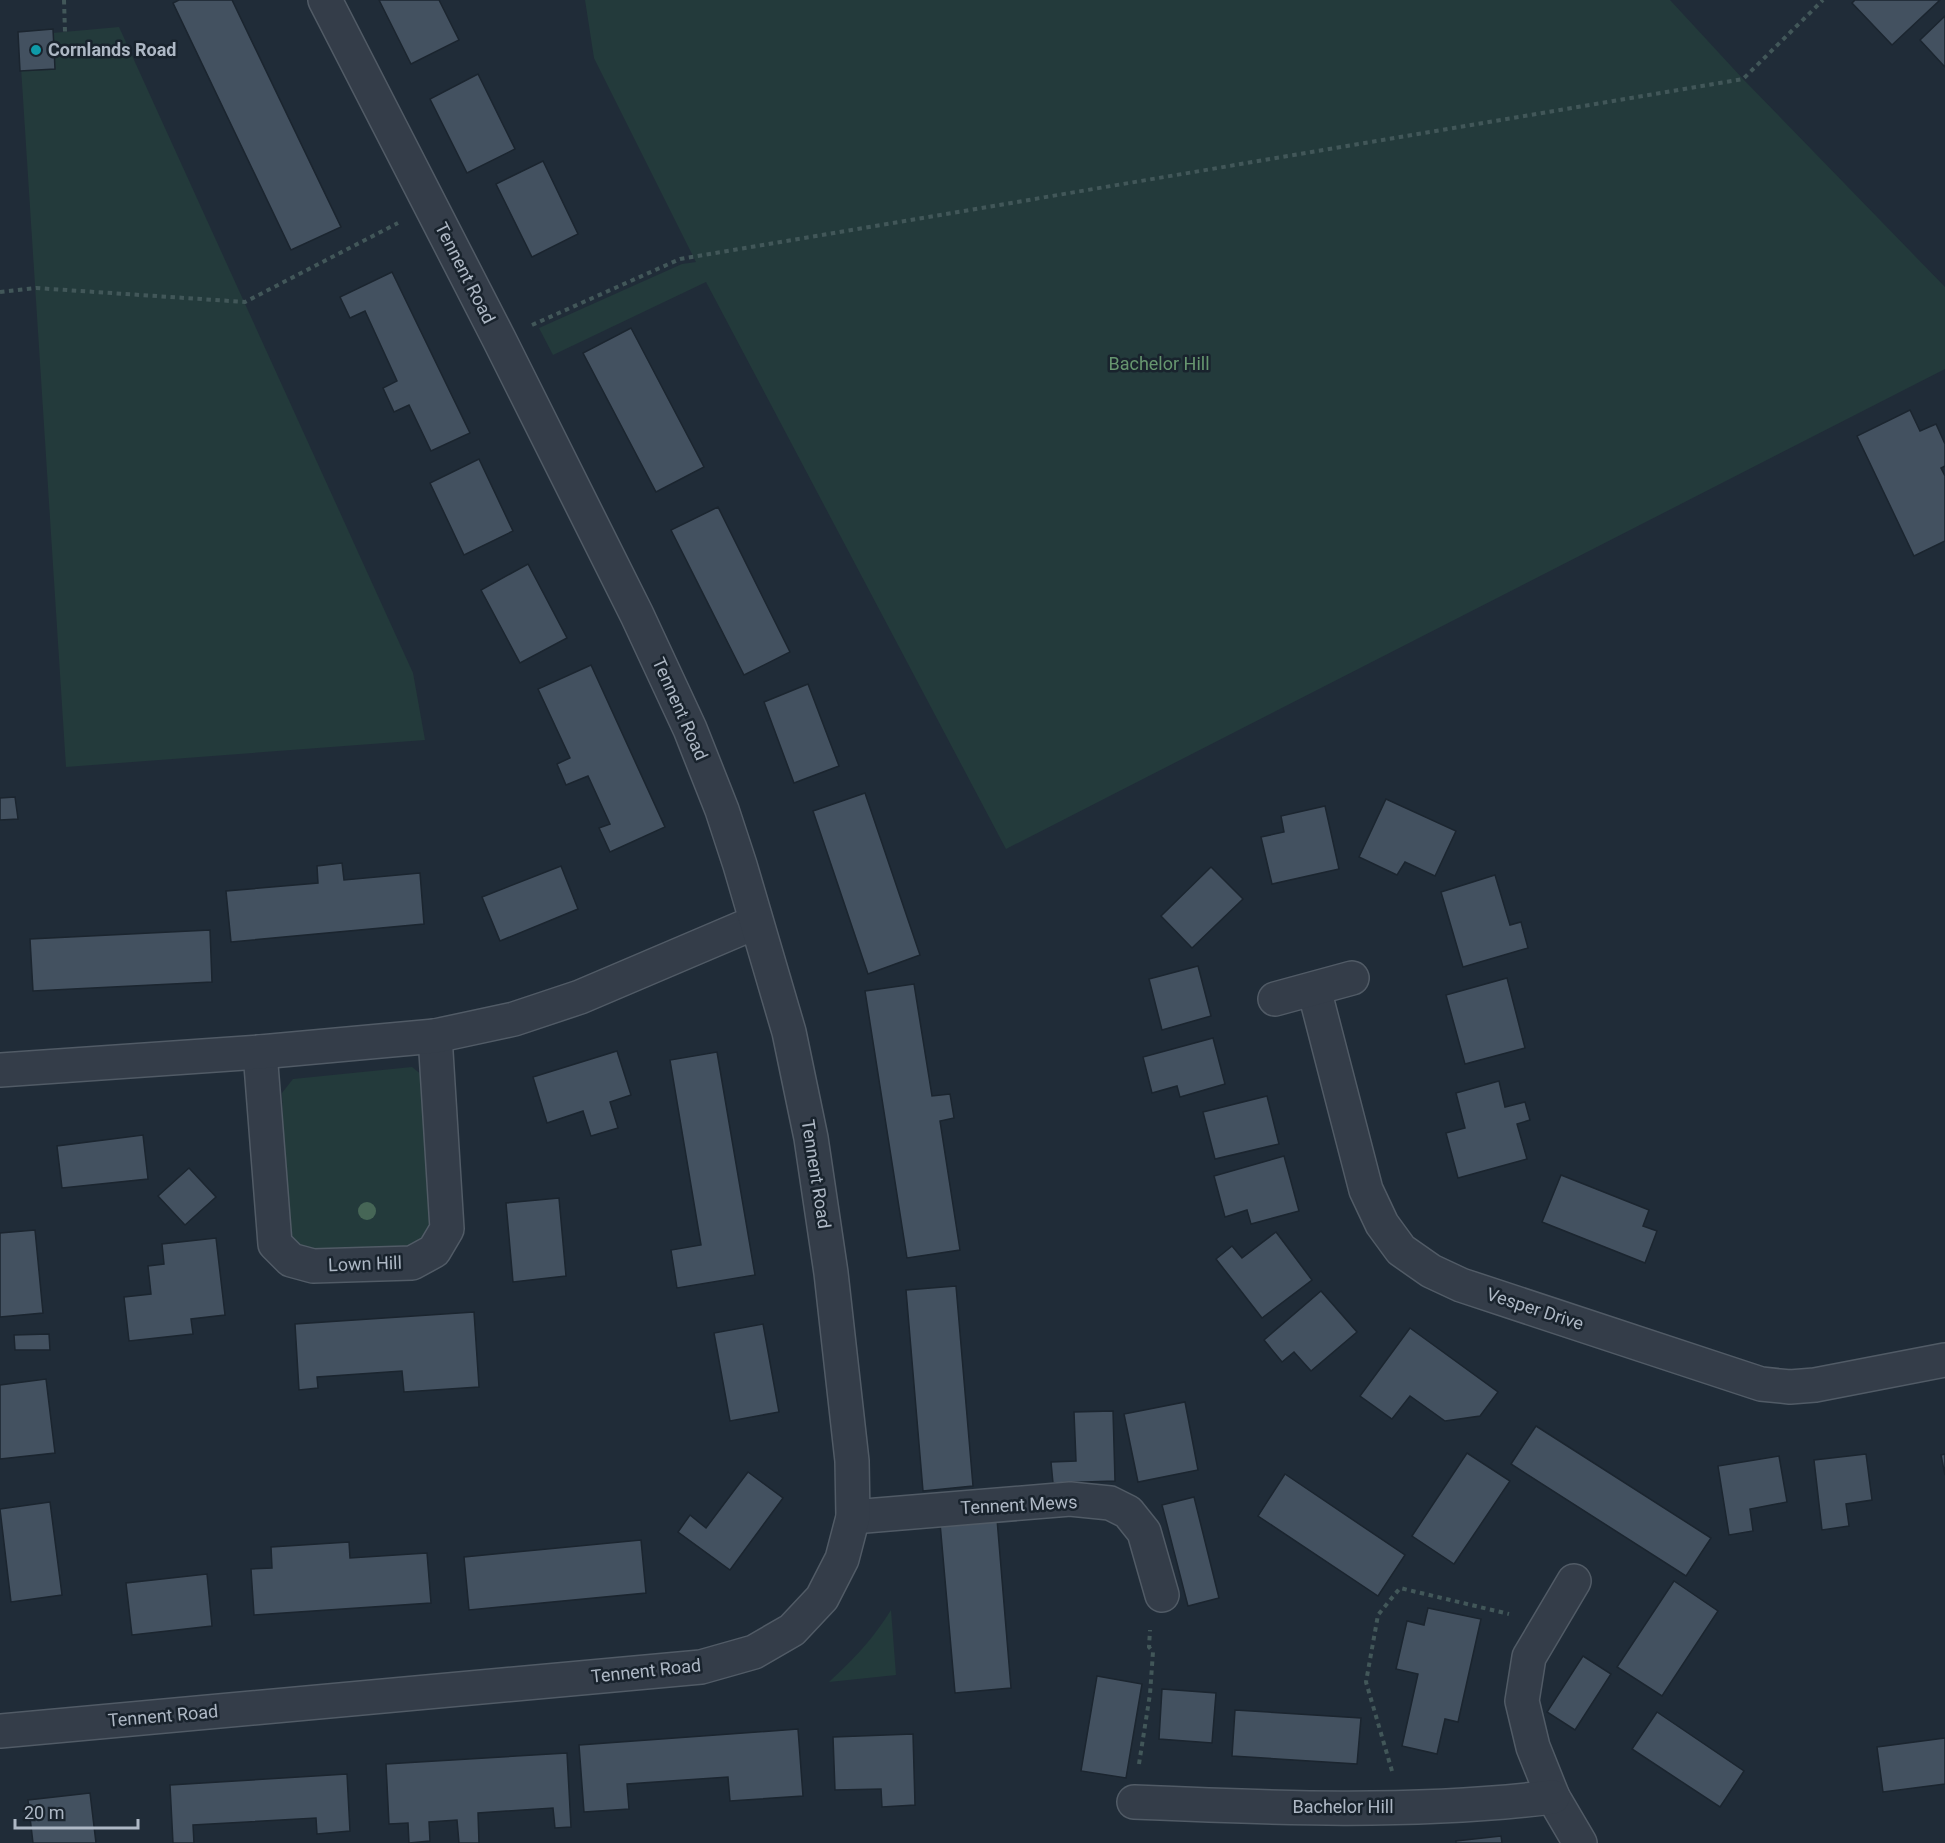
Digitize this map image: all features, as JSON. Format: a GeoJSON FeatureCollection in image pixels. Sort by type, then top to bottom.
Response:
{"type":"FeatureCollection","features":[{"type":"Feature","properties":{"kind":"street","name":"Tennent Road"},"geometry":{"type":"LineString","coordinates":[[0,1731],[701,1667],[754,1652],[792,1630],[822,1598],[842,1559],[853,1517],[852,1461],[831,1273],[811,1138],[789,1032],[722,810],[690,729],[632,604],[325,0]]}},
{"type":"Feature","properties":{"kind":"street"},"geometry":{"type":"LineString","coordinates":[[0,1070],[260,1052],[435,1036],[514,1019],[580,997],[756,922]]}},
{"type":"Feature","properties":{"kind":"street"},"geometry":{"type":"LineString","coordinates":[[1275,999],[1352,978]]}},
{"type":"Feature","properties":{"kind":"street","name":"Vesper Drive"},"geometry":{"type":"LineString","coordinates":[[1314,989],[1366,1190],[1382,1224],[1401,1250],[1431,1271],[1461,1285],[1761,1384],[1790,1388],[1815,1385],[1945,1360]]}},
{"type":"Feature","properties":{"kind":"street","name":"Lown Hill"},"geometry":{"type":"LineString","coordinates":[[260,1052],[275,1244],[291,1260],[313,1266],[412,1263],[434,1251],[447,1229],[435,1036]]}},
{"type":"Feature","properties":{"kind":"street","name":"Tennent Mews"},"geometry":{"type":"LineString","coordinates":[[853,1517],[1070,1499],[1110,1503],[1128,1512],[1144,1532],[1162,1595]]}},
{"type":"Feature","properties":{"kind":"street"},"geometry":{"type":"LineString","coordinates":[[1574,1581],[1529,1657],[1522,1701],[1533,1747],[1553,1797],[1580,1843]]}},
{"type":"Feature","properties":{"kind":"street","name":"Bachelor Hill"},"geometry":{"type":"LineString","coordinates":[[1134,1802],[1252,1807],[1402,1807],[1494,1804],[1553,1797]]}},
{"type":"Feature","properties":{"kind":"path"},"geometry":{"type":"LineString","coordinates":[[64,0],[65,32]]}},
{"type":"Feature","properties":{"kind":"path"},"geometry":{"type":"LineString","coordinates":[[537,322],[680,259],[1743,79],[1823,0]]}},
{"type":"Feature","properties":{"kind":"path"},"geometry":{"type":"LineString","coordinates":[[0,292],[36,288],[245,302],[431,206]]}},
{"type":"Feature","properties":{"kind":"path"},"geometry":{"type":"LineString","coordinates":[[1402,1807],[1366,1682],[1378,1615],[1400,1588],[1548,1624]]}},
{"type":"Feature","properties":{"kind":"path"},"geometry":{"type":"LineString","coordinates":[[1134,1802],[1150,1694],[1153,1652],[1149,1647],[1150,1626],[1162,1595]]}},
{"type":"Feature","properties":{"kind":"green space","name":"Bachelor Hill"},"geometry":{"type":"Polygon","coordinates":[[[585,0],[1670,0],[1743,79],[1945,287],[1945,369],[1006,849],[706,282],[553,355],[539,328],[682,264],[696,262],[594,58],[585,0]]]}},
{"type":"Feature","properties":{"kind":"green space"},"geometry":{"type":"Polygon","coordinates":[[[119,27],[413,673],[425,740],[66,767],[19,36],[119,27]]]}},
{"type":"Feature","properties":{"kind":"green space"},"geometry":{"type":"Polygon","coordinates":[[[412,1067],[428,1080],[432,1233],[416,1248],[307,1253],[287,1238],[282,1093],[293,1079],[412,1067]]]}},
{"type":"Feature","properties":{"kind":"green space"},"geometry":{"type":"Polygon","coordinates":[[[891,1610],[896,1675],[829,1682],[863,1648],[891,1610]]]}},
{"type":"Feature","properties":{"kind":"building"},"geometry":{"type":"Polygon","coordinates":[[[179,0],[232,0],[341,227],[291,250],[173,3],[179,0]]]}},
{"type":"Feature","properties":{"kind":"building"},"geometry":{"type":"Polygon","coordinates":[[[379,0],[439,0],[459,40],[411,64],[379,0]]]}},
{"type":"Feature","properties":{"kind":"building"},"geometry":{"type":"Polygon","coordinates":[[[1855,0],[1940,0],[1892,45],[1852,3],[1855,0]]]}},
{"type":"Feature","properties":{"kind":"building"},"geometry":{"type":"Polygon","coordinates":[[[1945,16],[1945,67],[1920,40],[1945,16]]]}},
{"type":"Feature","properties":{"kind":"building","name":"Cornlands Road"},"geometry":{"type":"Polygon","coordinates":[[[53,29],[55,69],[20,71],[18,32],[53,29]]]}},
{"type":"Feature","properties":{"kind":"building"},"geometry":{"type":"Polygon","coordinates":[[[478,74],[515,149],[467,173],[430,99],[478,74]]]}},
{"type":"Feature","properties":{"kind":"building"},"geometry":{"type":"Polygon","coordinates":[[[543,161],[578,234],[532,257],[496,184],[543,161]]]}},
{"type":"Feature","properties":{"kind":"building"},"geometry":{"type":"Polygon","coordinates":[[[392,272],[470,433],[431,451],[409,405],[394,412],[383,388],[397,381],[365,311],[350,318],[340,297],[392,272]]]}},
{"type":"Feature","properties":{"kind":"building"},"geometry":{"type":"Polygon","coordinates":[[[631,328],[704,467],[656,492],[583,353],[631,328]]]}},
{"type":"Feature","properties":{"kind":"building"},"geometry":{"type":"Polygon","coordinates":[[[1910,410],[1920,431],[1936,424],[1945,444],[1945,466],[1941,468],[1945,476],[1945,541],[1914,556],[1857,436],[1910,410]]]}},
{"type":"Feature","properties":{"kind":"building"},"geometry":{"type":"Polygon","coordinates":[[[479,459],[513,531],[464,555],[430,483],[479,459]]]}},
{"type":"Feature","properties":{"kind":"building"},"geometry":{"type":"Polygon","coordinates":[[[718,507],[790,652],[744,675],[671,530],[718,507]]]}},
{"type":"Feature","properties":{"kind":"building"},"geometry":{"type":"Polygon","coordinates":[[[528,564],[567,638],[520,663],[481,590],[528,564]]]}},
{"type":"Feature","properties":{"kind":"building"},"geometry":{"type":"Polygon","coordinates":[[[591,665],[665,827],[610,852],[599,828],[610,824],[588,776],[566,785],[557,764],[570,758],[538,689],[591,665]]]}},
{"type":"Feature","properties":{"kind":"building"},"geometry":{"type":"Polygon","coordinates":[[[808,684],[839,766],[794,783],[764,702],[808,684]]]}},
{"type":"Feature","properties":{"kind":"building"},"geometry":{"type":"Polygon","coordinates":[[[865,793],[920,955],[868,974],[813,811],[865,793]]]}},
{"type":"Feature","properties":{"kind":"building"},"geometry":{"type":"Polygon","coordinates":[[[15,797],[18,819],[0,820],[0,798],[15,797]]]}},
{"type":"Feature","properties":{"kind":"building"},"geometry":{"type":"Polygon","coordinates":[[[1386,799],[1456,831],[1435,876],[1405,862],[1397,875],[1359,857],[1386,799]]]}},
{"type":"Feature","properties":{"kind":"building"},"geometry":{"type":"Polygon","coordinates":[[[1325,806],[1339,869],[1272,884],[1261,837],[1284,832],[1281,816],[1325,806]]]}},
{"type":"Feature","properties":{"kind":"building"},"geometry":{"type":"Polygon","coordinates":[[[342,863],[344,880],[420,873],[424,924],[231,942],[226,891],[318,883],[317,866],[342,863]]]}},
{"type":"Feature","properties":{"kind":"building"},"geometry":{"type":"Polygon","coordinates":[[[561,866],[578,909],[500,941],[482,897],[561,866]]]}},
{"type":"Feature","properties":{"kind":"building"},"geometry":{"type":"Polygon","coordinates":[[[1211,867],[1243,899],[1192,948],[1161,916],[1211,867]]]}},
{"type":"Feature","properties":{"kind":"building"},"geometry":{"type":"Polygon","coordinates":[[[1495,875],[1510,925],[1521,922],[1528,948],[1463,967],[1441,892],[1495,875]]]}},
{"type":"Feature","properties":{"kind":"building"},"geometry":{"type":"Polygon","coordinates":[[[210,930],[212,982],[33,991],[30,939],[210,930]]]}},
{"type":"Feature","properties":{"kind":"building"},"geometry":{"type":"Polygon","coordinates":[[[1198,966],[1211,1016],[1162,1030],[1149,979],[1198,966]]]}},
{"type":"Feature","properties":{"kind":"building"},"geometry":{"type":"Polygon","coordinates":[[[1507,978],[1525,1048],[1465,1064],[1446,995],[1507,978]]]}},
{"type":"Feature","properties":{"kind":"building"},"geometry":{"type":"Polygon","coordinates":[[[914,984],[932,1096],[950,1094],[954,1118],[940,1121],[960,1250],[907,1258],[865,991],[914,984]]]}},
{"type":"Feature","properties":{"kind":"building"},"geometry":{"type":"Polygon","coordinates":[[[1213,1038],[1225,1084],[1180,1097],[1177,1086],[1152,1093],[1143,1057],[1213,1038]]]}},
{"type":"Feature","properties":{"kind":"building"},"geometry":{"type":"Polygon","coordinates":[[[617,1051],[631,1095],[610,1102],[618,1128],[591,1136],[583,1111],[547,1123],[533,1077],[617,1051]]]}},
{"type":"Feature","properties":{"kind":"building"},"geometry":{"type":"Polygon","coordinates":[[[717,1052],[755,1275],[677,1288],[671,1250],[701,1245],[670,1060],[717,1052]]]}},
{"type":"Feature","properties":{"kind":"building"},"geometry":{"type":"Polygon","coordinates":[[[1499,1081],[1505,1107],[1525,1102],[1530,1120],[1517,1124],[1527,1159],[1458,1178],[1446,1133],[1465,1128],[1456,1093],[1499,1081]]]}},
{"type":"Feature","properties":{"kind":"building"},"geometry":{"type":"Polygon","coordinates":[[[1267,1096],[1279,1144],[1215,1159],[1203,1112],[1267,1096]]]}},
{"type":"Feature","properties":{"kind":"building"},"geometry":{"type":"Polygon","coordinates":[[[143,1135],[148,1179],[62,1188],[57,1146],[143,1135]]]}},
{"type":"Feature","properties":{"kind":"building"},"geometry":{"type":"Polygon","coordinates":[[[1284,1156],[1299,1211],[1251,1224],[1247,1210],[1225,1217],[1214,1176],[1284,1156]]]}},
{"type":"Feature","properties":{"kind":"building"},"geometry":{"type":"Polygon","coordinates":[[[189,1168],[216,1197],[185,1225],[158,1196],[189,1168]]]}},
{"type":"Feature","properties":{"kind":"building"},"geometry":{"type":"Polygon","coordinates":[[[1561,1175],[1649,1210],[1643,1226],[1657,1231],[1645,1263],[1542,1222],[1561,1175]]]}},
{"type":"Feature","properties":{"kind":"building"},"geometry":{"type":"Polygon","coordinates":[[[559,1198],[566,1276],[513,1282],[506,1203],[559,1198]]]}},
{"type":"Feature","properties":{"kind":"building"},"geometry":{"type":"Polygon","coordinates":[[[35,1230],[43,1313],[0,1317],[0,1233],[35,1230]]]}},
{"type":"Feature","properties":{"kind":"building"},"geometry":{"type":"Polygon","coordinates":[[[1276,1232],[1312,1280],[1262,1318],[1216,1259],[1232,1246],[1242,1258],[1276,1232]]]}},
{"type":"Feature","properties":{"kind":"building"},"geometry":{"type":"Polygon","coordinates":[[[216,1238],[225,1315],[191,1319],[193,1334],[129,1341],[124,1297],[151,1294],[148,1266],[164,1264],[162,1244],[216,1238]]]}},
{"type":"Feature","properties":{"kind":"building"},"geometry":{"type":"Polygon","coordinates":[[[956,1286],[973,1486],[923,1491],[906,1290],[956,1286]]]}},
{"type":"Feature","properties":{"kind":"building"},"geometry":{"type":"Polygon","coordinates":[[[1321,1291],[1357,1332],[1311,1371],[1294,1352],[1282,1362],[1264,1340],[1321,1291]]]}},
{"type":"Feature","properties":{"kind":"building"},"geometry":{"type":"Polygon","coordinates":[[[474,1312],[479,1387],[404,1392],[402,1371],[317,1377],[318,1388],[299,1390],[295,1324],[474,1312]]]}},
{"type":"Feature","properties":{"kind":"building"},"geometry":{"type":"Polygon","coordinates":[[[763,1324],[779,1412],[730,1421],[714,1333],[763,1324]]]}},
{"type":"Feature","properties":{"kind":"building"},"geometry":{"type":"Polygon","coordinates":[[[1410,1328],[1498,1392],[1480,1416],[1445,1421],[1410,1396],[1392,1419],[1360,1396],[1410,1328]]]}},
{"type":"Feature","properties":{"kind":"building"},"geometry":{"type":"Polygon","coordinates":[[[49,1334],[50,1350],[15,1350],[14,1335],[49,1334]]]}},
{"type":"Feature","properties":{"kind":"building"},"geometry":{"type":"Polygon","coordinates":[[[46,1379],[55,1453],[0,1459],[0,1385],[46,1379]]]}},
{"type":"Feature","properties":{"kind":"building"},"geometry":{"type":"Polygon","coordinates":[[[1185,1402],[1198,1470],[1138,1482],[1124,1414],[1185,1402]]]}},
{"type":"Feature","properties":{"kind":"building"},"geometry":{"type":"Polygon","coordinates":[[[1113,1411],[1115,1481],[1053,1483],[1051,1462],[1076,1461],[1074,1412],[1113,1411]]]}},
{"type":"Feature","properties":{"kind":"building"},"geometry":{"type":"Polygon","coordinates":[[[1536,1426],[1711,1538],[1686,1576],[1511,1464],[1536,1426]]]}},
{"type":"Feature","properties":{"kind":"building"},"geometry":{"type":"Polygon","coordinates":[[[1467,1453],[1510,1481],[1454,1564],[1412,1536],[1467,1453]]]}},
{"type":"Feature","properties":{"kind":"building"},"geometry":{"type":"Polygon","coordinates":[[[1866,1454],[1872,1500],[1846,1504],[1849,1526],[1822,1530],[1814,1460],[1866,1454]]]}},
{"type":"Feature","properties":{"kind":"building"},"geometry":{"type":"Polygon","coordinates":[[[1945,1454],[1945,1475],[1941,1455],[1945,1454]]]}},
{"type":"Feature","properties":{"kind":"building"},"geometry":{"type":"Polygon","coordinates":[[[1779,1456],[1787,1502],[1750,1509],[1753,1531],[1729,1535],[1718,1466],[1779,1456]]]}},
{"type":"Feature","properties":{"kind":"building"},"geometry":{"type":"Polygon","coordinates":[[[748,1472],[783,1498],[730,1570],[678,1532],[690,1515],[706,1528],[748,1472]]]}},
{"type":"Feature","properties":{"kind":"building"},"geometry":{"type":"Polygon","coordinates":[[[1285,1474],[1405,1555],[1378,1596],[1258,1516],[1285,1474]]]}},
{"type":"Feature","properties":{"kind":"building"},"geometry":{"type":"Polygon","coordinates":[[[1194,1497],[1219,1598],[1188,1606],[1162,1505],[1194,1497]]]}},
{"type":"Feature","properties":{"kind":"building"},"geometry":{"type":"Polygon","coordinates":[[[50,1502],[62,1595],[11,1602],[0,1509],[50,1502]]]}},
{"type":"Feature","properties":{"kind":"building"},"geometry":{"type":"Polygon","coordinates":[[[997,1519],[1011,1688],[955,1693],[940,1523],[997,1519]]]}},
{"type":"Feature","properties":{"kind":"building"},"geometry":{"type":"Polygon","coordinates":[[[641,1540],[646,1593],[469,1610],[464,1557],[641,1540]]]}},
{"type":"Feature","properties":{"kind":"building"},"geometry":{"type":"Polygon","coordinates":[[[349,1542],[350,1558],[427,1553],[431,1603],[254,1615],[251,1569],[272,1568],[271,1547],[349,1542]]]}},
{"type":"Feature","properties":{"kind":"building"},"geometry":{"type":"Polygon","coordinates":[[[207,1574],[212,1626],[132,1635],[126,1583],[207,1574]]]}},
{"type":"Feature","properties":{"kind":"building"},"geometry":{"type":"Polygon","coordinates":[[[1674,1581],[1718,1611],[1662,1696],[1617,1667],[1674,1581]]]}},
{"type":"Feature","properties":{"kind":"building"},"geometry":{"type":"Polygon","coordinates":[[[1428,1608],[1481,1619],[1458,1722],[1445,1719],[1437,1754],[1402,1746],[1418,1674],[1396,1669],[1407,1621],[1424,1625],[1428,1608]]]}},
{"type":"Feature","properties":{"kind":"building"},"geometry":{"type":"Polygon","coordinates":[[[1583,1656],[1611,1674],[1575,1730],[1547,1712],[1583,1656]]]}},
{"type":"Feature","properties":{"kind":"building"},"geometry":{"type":"Polygon","coordinates":[[[1097,1676],[1142,1684],[1126,1778],[1081,1771],[1097,1676]]]}},
{"type":"Feature","properties":{"kind":"building"},"geometry":{"type":"Polygon","coordinates":[[[1162,1689],[1216,1693],[1212,1743],[1159,1739],[1162,1689]]]}},
{"type":"Feature","properties":{"kind":"building"},"geometry":{"type":"Polygon","coordinates":[[[1235,1710],[1361,1718],[1357,1764],[1232,1756],[1235,1710]]]}},
{"type":"Feature","properties":{"kind":"building"},"geometry":{"type":"Polygon","coordinates":[[[1657,1712],[1744,1771],[1720,1807],[1632,1749],[1657,1712]]]}},
{"type":"Feature","properties":{"kind":"building"},"geometry":{"type":"Polygon","coordinates":[[[798,1729],[803,1796],[730,1801],[728,1777],[627,1784],[629,1809],[584,1812],[579,1745],[798,1729]]]}},
{"type":"Feature","properties":{"kind":"building"},"geometry":{"type":"Polygon","coordinates":[[[913,1734],[915,1805],[882,1807],[881,1789],[835,1790],[833,1737],[913,1734]]]}},
{"type":"Feature","properties":{"kind":"building"},"geometry":{"type":"Polygon","coordinates":[[[1945,1738],[1945,1784],[1883,1792],[1877,1747],[1945,1738]]]}},
{"type":"Feature","properties":{"kind":"building"},"geometry":{"type":"Polygon","coordinates":[[[567,1753],[571,1827],[555,1828],[553,1808],[478,1813],[479,1843],[459,1843],[457,1820],[429,1822],[430,1841],[409,1843],[408,1823],[389,1824],[386,1764],[567,1753]]]}},
{"type":"Feature","properties":{"kind":"building"},"geometry":{"type":"Polygon","coordinates":[[[347,1774],[350,1831],[317,1834],[316,1818],[193,1825],[194,1843],[173,1843],[170,1785],[347,1774]]]}},
{"type":"Feature","properties":{"kind":"building"},"geometry":{"type":"Polygon","coordinates":[[[90,1793],[96,1843],[33,1843],[28,1800],[90,1793]]]}},
{"type":"Feature","properties":{"kind":"building"},"geometry":{"type":"Polygon","coordinates":[[[1501,1836],[1502,1843],[1456,1843],[1456,1841],[1501,1836]]]}},
{"type":"Feature","properties":{"kind":"place","name":"Cornlands Road"},"geometry":{"type":"Point","coordinates":[36,50]}}]}
